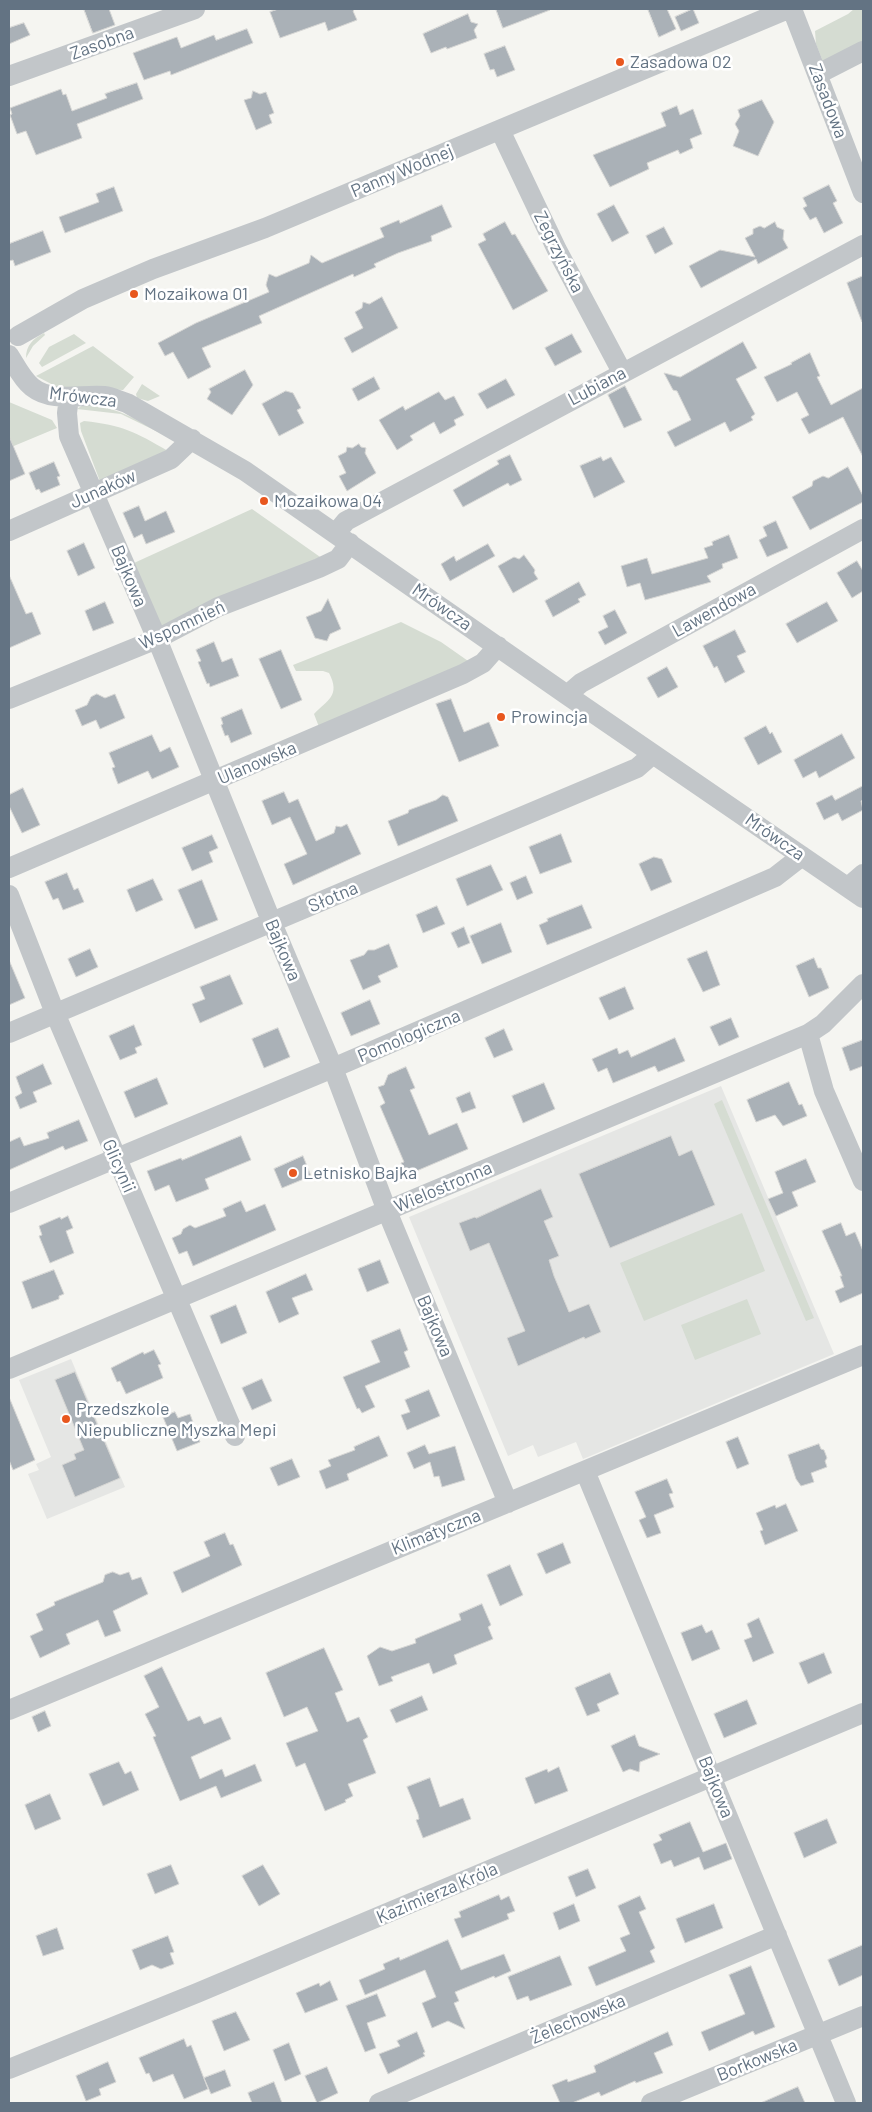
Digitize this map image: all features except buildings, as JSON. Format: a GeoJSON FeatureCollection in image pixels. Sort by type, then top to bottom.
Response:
{"type":"FeatureCollection","features":[{"type":"Feature","properties":{"kind":"street","name":"Zasobna"},"geometry":{"type":"LineString","coordinates":[[9,76],[195,9]]}},
{"type":"Feature","properties":{"kind":"street","name":"Panny Wodnej"},"geometry":{"type":"LineString","coordinates":[[13,331],[153,269],[265,228],[788,9]]}},
{"type":"Feature","properties":{"kind":"street","name":"Zasadowa"},"geometry":{"type":"LineString","coordinates":[[792,9],[863,194]]}},
{"type":"Feature","properties":{"kind":"street"},"geometry":{"type":"LineString","coordinates":[[818,74],[863,51]]}},
{"type":"Feature","properties":{"kind":"street","name":"Zegrzyńska"},"geometry":{"type":"LineString","coordinates":[[500,130],[557,250],[622,372]]}},
{"type":"Feature","properties":{"kind":"street","name":"Lubiana"},"geometry":{"type":"LineString","coordinates":[[343,538],[346,521],[863,245]]}},
{"type":"Feature","properties":{"kind":"street"},"geometry":{"type":"LineString","coordinates":[[9,355],[18,345],[13,331]]}},
{"type":"Feature","properties":{"kind":"street","name":"Mrówcza"},"geometry":{"type":"LineString","coordinates":[[9,355],[22,377],[32,387],[41,392],[54,396],[69,397],[106,396],[127,403],[245,471],[567,695],[856,892]]}},
{"type":"Feature","properties":{"kind":"street","name":"Bajkowa"},"geometry":{"type":"LineString","coordinates":[[69,397],[67,413],[69,436],[157,639],[333,1068],[387,1211],[508,1503]]}},
{"type":"Feature","properties":{"kind":"street","name":"Junaków"},"geometry":{"type":"LineString","coordinates":[[9,531],[171,459],[192,439]]}},
{"type":"Feature","properties":{"kind":"street","name":"Lawendowa"},"geometry":{"type":"LineString","coordinates":[[567,695],[581,683],[863,529]]}},
{"type":"Feature","properties":{"kind":"street","name":"Wspomnień"},"geometry":{"type":"LineString","coordinates":[[9,700],[157,639],[218,607],[338,559],[343,538]]}},
{"type":"Feature","properties":{"kind":"street","name":"Ulanowska"},"geometry":{"type":"LineString","coordinates":[[9,868],[476,668],[498,646]]}},
{"type":"Feature","properties":{"kind":"street","name":"Słotna"},"geometry":{"type":"LineString","coordinates":[[9,1033],[637,768],[653,754]]}},
{"type":"Feature","properties":{"kind":"street","name":"Pomologiczna"},"geometry":{"type":"LineString","coordinates":[[9,1203],[333,1068],[775,877],[802,856]]}},
{"type":"Feature","properties":{"kind":"street"},"geometry":{"type":"LineString","coordinates":[[856,892],[863,874]]}},
{"type":"Feature","properties":{"kind":"street","name":"Glicynii"},"geometry":{"type":"LineString","coordinates":[[9,895],[55,1013],[116,1159],[178,1297],[235,1436]]}},
{"type":"Feature","properties":{"kind":"street","name":"Wielostronna"},"geometry":{"type":"LineString","coordinates":[[9,1369],[808,1034],[823,1024],[863,984]]}},
{"type":"Feature","properties":{"kind":"street"},"geometry":{"type":"LineString","coordinates":[[808,1034],[824,1091],[863,1181]]}},
{"type":"Feature","properties":{"kind":"street","name":"Klimatyczna"},"geometry":{"type":"LineString","coordinates":[[9,1710],[863,1355]]}},
{"type":"Feature","properties":{"kind":"street","name":"Bajkowa"},"geometry":{"type":"LineString","coordinates":[[585,1471],[846,2103]]}},
{"type":"Feature","properties":{"kind":"street","name":"Kazimierza Króla"},"geometry":{"type":"LineString","coordinates":[[9,2069],[470,1879],[863,1713]]}},
{"type":"Feature","properties":{"kind":"street","name":"Żelechowska"},"geometry":{"type":"LineString","coordinates":[[379,2103],[777,1935]]}},
{"type":"Feature","properties":{"kind":"street","name":"Borkowska"},"geometry":{"type":"LineString","coordinates":[[651,2103],[863,2016]]}},
{"type":"Feature","properties":{"kind":"shaded area"},"geometry":{"type":"Polygon","coordinates":[[[854,9],[863,9],[863,46],[825,67],[816,44],[815,31],[854,9]]]}},
{"type":"Feature","properties":{"kind":"shaded area"},"geometry":{"type":"Polygon","coordinates":[[[44,333],[45,335],[33,346],[26,358],[27,349],[31,343],[44,333]]]}},
{"type":"Feature","properties":{"kind":"shaded area"},"geometry":{"type":"Polygon","coordinates":[[[74,334],[86,343],[42,367],[39,363],[49,347],[74,334]]]}},
{"type":"Feature","properties":{"kind":"shaded area"},"geometry":{"type":"Polygon","coordinates":[[[93,346],[134,377],[123,390],[57,387],[36,376],[93,346]]]}},
{"type":"Feature","properties":{"kind":"shaded area"},"geometry":{"type":"Polygon","coordinates":[[[142,384],[160,396],[148,401],[137,398],[136,394],[142,384]]]}},
{"type":"Feature","properties":{"kind":"shaded area"},"geometry":{"type":"Polygon","coordinates":[[[9,402],[52,420],[57,428],[9,448],[9,402]]]}},
{"type":"Feature","properties":{"kind":"shaded area"},"geometry":{"type":"Polygon","coordinates":[[[83,405],[115,410],[162,434],[121,414],[77,409],[83,405]]]}},
{"type":"Feature","properties":{"kind":"shaded area"},"geometry":{"type":"Polygon","coordinates":[[[84,421],[128,430],[168,451],[101,484],[81,431],[80,423],[84,421]]]}},
{"type":"Feature","properties":{"kind":"shaded area"},"geometry":{"type":"Polygon","coordinates":[[[252,509],[323,559],[160,627],[134,563],[252,509]]]}},
{"type":"Feature","properties":{"kind":"shaded area"},"geometry":{"type":"Polygon","coordinates":[[[401,622],[441,642],[471,663],[319,727],[314,714],[331,697],[334,687],[329,673],[323,671],[296,671],[293,665],[401,622]]]}},
{"type":"Feature","properties":{"kind":"shaded area"},"geometry":{"type":"Polygon","coordinates":[[[721,1086],[834,1354],[583,1459],[576,1442],[538,1457],[533,1445],[508,1456],[409,1217],[721,1086]]]}},
{"type":"Feature","properties":{"kind":"shaded area"},"geometry":{"type":"Polygon","coordinates":[[[722,1100],[814,1318],[806,1321],[714,1104],[722,1100]]]}},
{"type":"Feature","properties":{"kind":"shaded area"},"geometry":{"type":"Polygon","coordinates":[[[742,1213],[765,1271],[644,1321],[620,1263],[742,1213]]]}},
{"type":"Feature","properties":{"kind":"shaded area"},"geometry":{"type":"Polygon","coordinates":[[[747,1299],[761,1334],[695,1360],[681,1325],[747,1299]]]}},
{"type":"Feature","properties":{"kind":"shaded area","name":"Przedszkole Niepubliczne Myszka Mepi"},"geometry":{"type":"Polygon","coordinates":[[[71,1359],[125,1487],[47,1519],[28,1474],[39,1470],[36,1464],[51,1457],[19,1380],[71,1359]]]}},
{"type":"Feature","properties":{"kind":"place","name":"Zasadowa 02"},"geometry":{"type":"Point","coordinates":[620,62]}},
{"type":"Feature","properties":{"kind":"place","name":"Mozaikowa 01"},"geometry":{"type":"Point","coordinates":[134,294]}},
{"type":"Feature","properties":{"kind":"place","name":"Mozaikowa 04"},"geometry":{"type":"Point","coordinates":[264,501]}},
{"type":"Feature","properties":{"kind":"place","name":"Prowincja"},"geometry":{"type":"Point","coordinates":[501,717]}},
{"type":"Feature","properties":{"kind":"place","name":"Letnisko Bajka"},"geometry":{"type":"Point","coordinates":[293,1173]}},
{"type":"Feature","properties":{"kind":"place","name":"Przedszkole Niepubliczne Myszka Mepi"},"geometry":{"type":"Point","coordinates":[66,1419]}}]}
